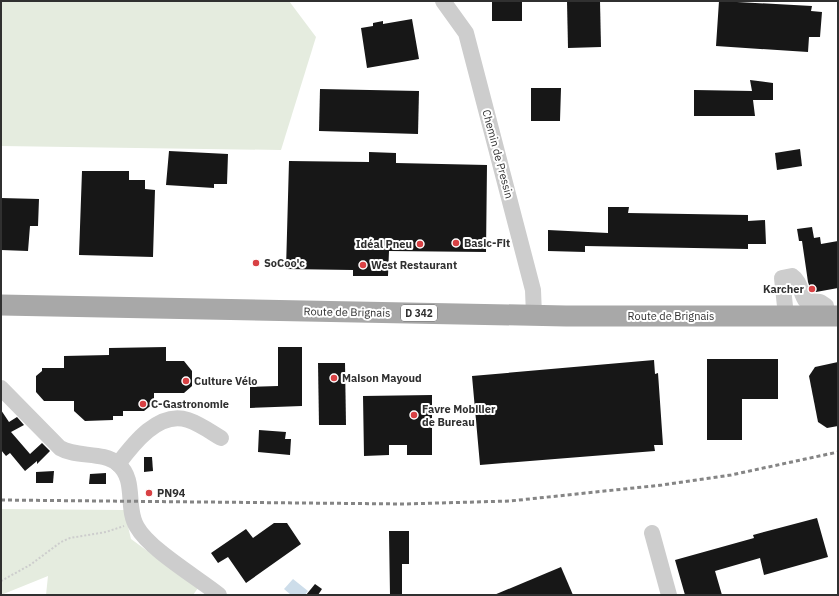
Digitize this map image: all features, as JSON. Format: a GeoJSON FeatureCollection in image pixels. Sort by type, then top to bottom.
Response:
{"type":"FeatureCollection","features":[{"type":"Feature","properties":{"kind":"main road","name":"Route de Brignais"},"geometry":{"type":"LineString","coordinates":[[1,305],[534,315],[786,316],[830,313]]}},
{"type":"Feature","properties":{"kind":"street","name":"Chemin de Pressin"},"geometry":{"type":"LineString","coordinates":[[443,1],[466,33],[533,290],[534,315]]}},
{"type":"Feature","properties":{"kind":"street"},"geometry":{"type":"LineString","coordinates":[[786,316],[782,278],[792,276],[797,279],[802,296],[806,301],[820,302],[830,313]]}},
{"type":"Feature","properties":{"kind":"street"},"geometry":{"type":"LineString","coordinates":[[1,388],[60,448],[71,453],[100,457],[118,464],[124,470],[129,482],[134,522],[142,535],[153,545],[220,595]]}},
{"type":"Feature","properties":{"kind":"street"},"geometry":{"type":"LineString","coordinates":[[118,464],[144,433],[172,418],[187,419],[221,438]]}},
{"type":"Feature","properties":{"kind":"street"},"geometry":{"type":"LineString","coordinates":[[652,533],[669,595]]}},
{"type":"Feature","properties":{"kind":"path"},"geometry":{"type":"LineString","coordinates":[[1,581],[23,570],[61,542],[70,538],[106,532],[134,522]]}},
{"type":"Feature","properties":{"kind":"shaded area"},"geometry":{"type":"Polygon","coordinates":[[[1,1],[289,1],[316,37],[281,150],[1,146],[1,1]]]}},
{"type":"Feature","properties":{"kind":"shaded area"},"geometry":{"type":"Polygon","coordinates":[[[1,509],[124,510],[131,539],[198,588],[193,595],[46,595],[48,576],[1,595],[1,509]]]}},
{"type":"Feature","properties":{"kind":"water"},"geometry":{"type":"Polygon","coordinates":[[[293,579],[308,591],[305,595],[291,595],[284,589],[293,579]]]}},
{"type":"Feature","properties":{"kind":"building"},"geometry":{"type":"Polygon","coordinates":[[[492,1],[522,1],[522,21],[492,21],[492,1]]]}},
{"type":"Feature","properties":{"kind":"building"},"geometry":{"type":"Polygon","coordinates":[[[567,1],[600,1],[601,47],[568,48],[567,1]]]}},
{"type":"Feature","properties":{"kind":"building"},"geometry":{"type":"Polygon","coordinates":[[[719,1],[812,6],[811,11],[822,12],[820,37],[809,37],[808,52],[716,46],[719,1]]]}},
{"type":"Feature","properties":{"kind":"building"},"geometry":{"type":"Polygon","coordinates":[[[412,19],[419,59],[367,68],[361,28],[373,26],[373,23],[383,21],[383,24],[412,19]]]}},
{"type":"Feature","properties":{"kind":"building"},"geometry":{"type":"Polygon","coordinates":[[[750,80],[773,83],[773,100],[753,100],[755,116],[694,116],[694,90],[752,91],[750,80]]]}},
{"type":"Feature","properties":{"kind":"building"},"geometry":{"type":"Polygon","coordinates":[[[531,88],[561,88],[560,121],[531,121],[531,88]]]}},
{"type":"Feature","properties":{"kind":"building"},"geometry":{"type":"Polygon","coordinates":[[[320,89],[419,91],[418,134],[319,131],[320,89]]]}},
{"type":"Feature","properties":{"kind":"building"},"geometry":{"type":"Polygon","coordinates":[[[800,149],[802,166],[777,170],[775,153],[800,149]]]}},
{"type":"Feature","properties":{"kind":"building"},"geometry":{"type":"Polygon","coordinates":[[[169,151],[228,154],[227,184],[214,184],[214,188],[166,185],[169,151]]]}},
{"type":"Feature","properties":{"kind":"building"},"geometry":{"type":"Polygon","coordinates":[[[369,152],[396,153],[396,163],[487,165],[486,252],[389,251],[388,276],[353,276],[353,270],[286,269],[289,161],[369,162],[369,152]]]}},
{"type":"Feature","properties":{"kind":"building"},"geometry":{"type":"Polygon","coordinates":[[[82,171],[129,171],[129,180],[145,180],[145,189],[155,190],[153,257],[79,255],[82,171]]]}},
{"type":"Feature","properties":{"kind":"building"},"geometry":{"type":"Polygon","coordinates":[[[1,198],[39,199],[38,226],[30,226],[28,251],[1,250],[1,198]]]}},
{"type":"Feature","properties":{"kind":"building"},"geometry":{"type":"Polygon","coordinates":[[[608,207],[629,207],[628,213],[748,215],[748,221],[765,220],[766,244],[748,244],[748,249],[585,246],[585,252],[548,251],[548,230],[608,233],[608,207]]]}},
{"type":"Feature","properties":{"kind":"building"},"geometry":{"type":"Polygon","coordinates":[[[812,227],[814,238],[820,237],[821,244],[838,241],[838,288],[816,292],[811,291],[808,282],[802,241],[799,241],[797,229],[812,227]]]}},
{"type":"Feature","properties":{"kind":"building"},"geometry":{"type":"Polygon","coordinates":[[[166,347],[166,361],[184,361],[192,371],[192,386],[184,393],[154,393],[154,403],[144,411],[123,411],[123,416],[113,416],[113,420],[85,421],[74,411],[74,401],[44,401],[36,392],[36,376],[42,371],[42,368],[64,368],[64,356],[109,355],[109,348],[166,347]]]}},
{"type":"Feature","properties":{"kind":"building"},"geometry":{"type":"Polygon","coordinates":[[[278,347],[302,347],[302,406],[250,408],[250,387],[278,386],[278,347]]]}},
{"type":"Feature","properties":{"kind":"building"},"geometry":{"type":"Polygon","coordinates":[[[707,359],[778,359],[778,399],[742,399],[742,440],[707,440],[707,359]]]}},
{"type":"Feature","properties":{"kind":"building"},"geometry":{"type":"Polygon","coordinates":[[[654,360],[655,374],[658,373],[663,445],[654,445],[655,451],[480,465],[472,376],[654,360]]]}},
{"type":"Feature","properties":{"kind":"building"},"geometry":{"type":"Polygon","coordinates":[[[838,362],[838,426],[827,428],[818,422],[809,376],[815,367],[838,362]]]}},
{"type":"Feature","properties":{"kind":"building"},"geometry":{"type":"Polygon","coordinates":[[[318,363],[345,363],[346,425],[319,425],[318,363]]]}},
{"type":"Feature","properties":{"kind":"building"},"geometry":{"type":"Polygon","coordinates":[[[432,395],[432,455],[407,455],[407,445],[389,445],[389,455],[364,456],[363,396],[432,395]]]}},
{"type":"Feature","properties":{"kind":"building"},"geometry":{"type":"Polygon","coordinates":[[[1,410],[9,422],[17,417],[24,425],[11,432],[30,454],[42,443],[50,451],[37,464],[37,461],[25,471],[10,453],[6,456],[1,450],[1,410]]]}},
{"type":"Feature","properties":{"kind":"building"},"geometry":{"type":"Polygon","coordinates":[[[259,430],[286,432],[285,439],[291,439],[290,455],[258,452],[259,430]]]}},
{"type":"Feature","properties":{"kind":"building"},"geometry":{"type":"Polygon","coordinates":[[[144,457],[152,457],[153,471],[144,472],[144,457]]]}},
{"type":"Feature","properties":{"kind":"building"},"geometry":{"type":"Polygon","coordinates":[[[54,471],[53,483],[36,483],[36,472],[54,471]]]}},
{"type":"Feature","properties":{"kind":"building"},"geometry":{"type":"Polygon","coordinates":[[[106,473],[106,484],[89,484],[90,474],[106,473]]]}},
{"type":"Feature","properties":{"kind":"building"},"geometry":{"type":"Polygon","coordinates":[[[817,518],[828,557],[764,575],[760,558],[715,571],[722,595],[685,595],[675,560],[754,538],[753,535],[817,518]]]}},
{"type":"Feature","properties":{"kind":"building"},"geometry":{"type":"Polygon","coordinates":[[[274,523],[287,523],[301,544],[246,583],[228,557],[218,563],[211,553],[246,529],[253,538],[274,523]]]}},
{"type":"Feature","properties":{"kind":"building"},"geometry":{"type":"Polygon","coordinates":[[[389,531],[409,531],[409,564],[402,564],[402,595],[390,595],[389,531]]]}},
{"type":"Feature","properties":{"kind":"building"},"geometry":{"type":"Polygon","coordinates":[[[561,567],[573,595],[494,595],[561,567]]]}},
{"type":"Feature","properties":{"kind":"building"},"geometry":{"type":"Polygon","coordinates":[[[315,584],[322,589],[318,595],[306,595],[315,584]]]}},
{"type":"Feature","properties":{"kind":"railway"},"geometry":{"type":"LineString","coordinates":[[1,500],[404,504],[510,501],[662,485],[731,475],[838,452]]}},
{"type":"Feature","properties":{"kind":"place","name":"Basic-Fit"},"geometry":{"type":"Point","coordinates":[456,243]}},
{"type":"Feature","properties":{"kind":"place","name":"Idéal Pneu"},"geometry":{"type":"Point","coordinates":[420,244]}},
{"type":"Feature","properties":{"kind":"place","name":"SoCoo'c"},"geometry":{"type":"Point","coordinates":[256,263]}},
{"type":"Feature","properties":{"kind":"place","name":"West Restaurant"},"geometry":{"type":"Point","coordinates":[363,265]}},
{"type":"Feature","properties":{"kind":"place","name":"Karcher"},"geometry":{"type":"Point","coordinates":[812,289]}},
{"type":"Feature","properties":{"kind":"place","name":"Maison Mayoud"},"geometry":{"type":"Point","coordinates":[334,378]}},
{"type":"Feature","properties":{"kind":"place","name":"Culture Vélo"},"geometry":{"type":"Point","coordinates":[186,381]}},
{"type":"Feature","properties":{"kind":"place","name":"C-Gastronomie"},"geometry":{"type":"Point","coordinates":[143,404]}},
{"type":"Feature","properties":{"kind":"place","name":"Favre Mobilier de Bureau"},"geometry":{"type":"Point","coordinates":[414,415]}},
{"type":"Feature","properties":{"kind":"place","name":"PN94"},"geometry":{"type":"Point","coordinates":[149,493]}}]}
